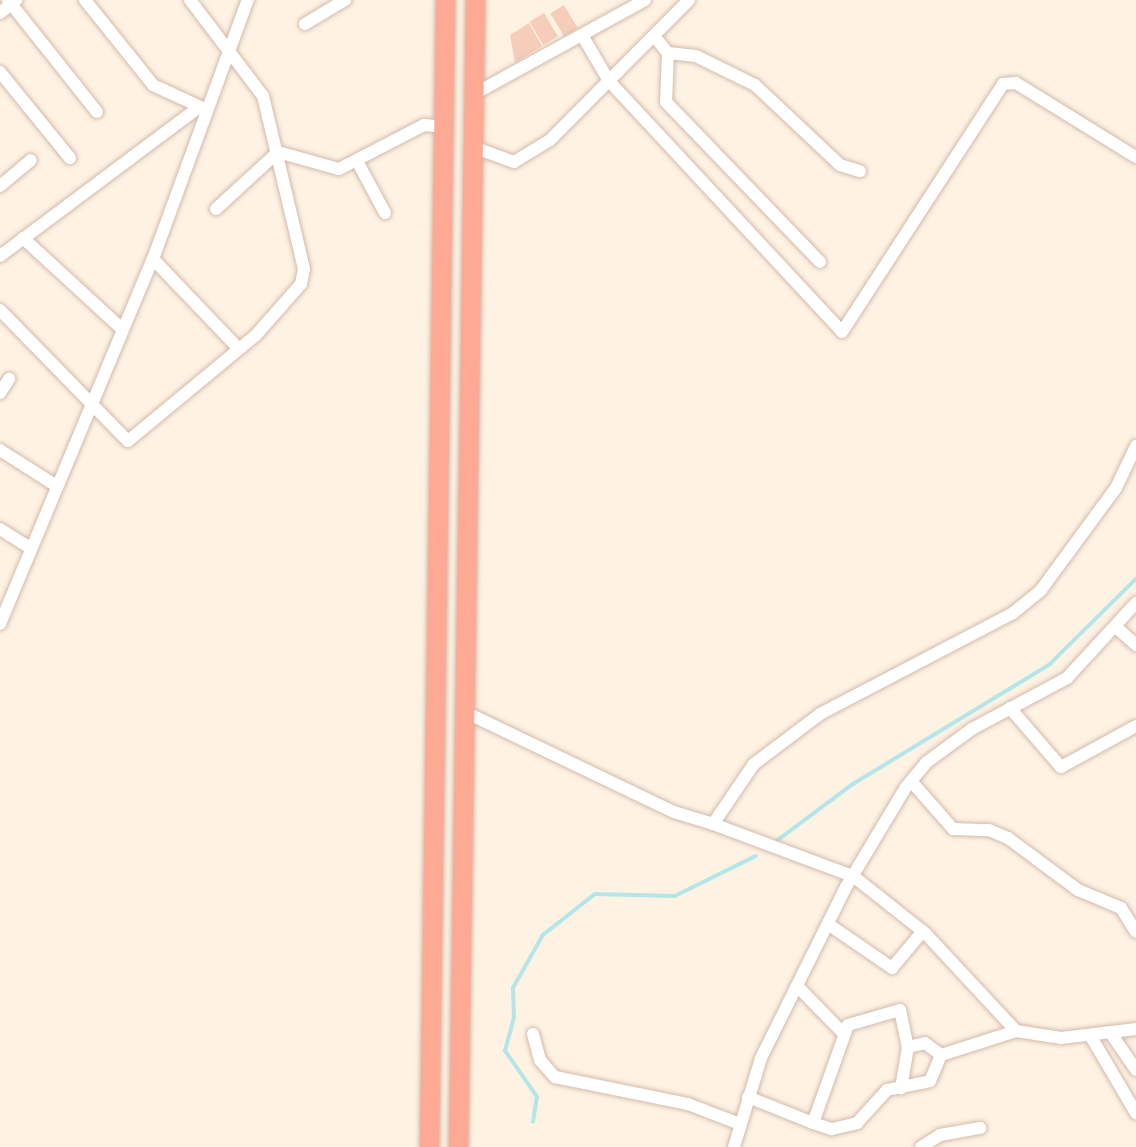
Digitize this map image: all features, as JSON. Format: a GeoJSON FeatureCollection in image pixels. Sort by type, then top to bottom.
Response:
{"type":"FeatureCollection","features":[{"type":"Feature","properties":{"kind":"highway"},"geometry":{"type":"LineString","coordinates":[[429,1147],[447,127],[445,0]]}},
{"type":"Feature","properties":{"kind":"highway"},"geometry":{"type":"LineString","coordinates":[[458,1147],[476,1]]}},
{"type":"Feature","properties":{"kind":"street"},"geometry":{"type":"LineString","coordinates":[[85,0],[153,85],[204,108]]}},
{"type":"Feature","properties":{"kind":"street"},"geometry":{"type":"LineString","coordinates":[[0,310],[131,440],[239,349],[303,277],[278,152],[260,87],[190,0]]}},
{"type":"Feature","properties":{"kind":"street"},"geometry":{"type":"LineString","coordinates":[[0,624],[3,609],[121,328],[153,259],[204,108],[230,50],[248,0]]}},
{"type":"Feature","properties":{"kind":"street"},"geometry":{"type":"LineString","coordinates":[[305,24],[345,0]]}},
{"type":"Feature","properties":{"kind":"street"},"geometry":{"type":"LineString","coordinates":[[474,93],[645,0]]}},
{"type":"Feature","properties":{"kind":"street"},"geometry":{"type":"LineString","coordinates":[[473,147],[514,162],[550,140],[690,0]]}},
{"type":"Feature","properties":{"kind":"street"},"geometry":{"type":"LineString","coordinates":[[0,13],[12,1],[97,112]]}},
{"type":"Feature","properties":{"kind":"street"},"geometry":{"type":"LineString","coordinates":[[582,35],[609,81],[842,331],[1003,84],[1016,83],[1136,157]]}},
{"type":"Feature","properties":{"kind":"street"},"geometry":{"type":"LineString","coordinates":[[654,36],[668,53],[666,102],[820,262]]}},
{"type":"Feature","properties":{"kind":"street"},"geometry":{"type":"LineString","coordinates":[[668,53],[696,56],[755,85],[840,165],[860,171]]}},
{"type":"Feature","properties":{"kind":"street"},"geometry":{"type":"LineString","coordinates":[[0,72],[69,158]]}},
{"type":"Feature","properties":{"kind":"street"},"geometry":{"type":"LineString","coordinates":[[0,256],[204,108]]}},
{"type":"Feature","properties":{"kind":"street"},"geometry":{"type":"LineString","coordinates":[[278,152],[333,169],[357,161],[424,125],[447,127]]}},
{"type":"Feature","properties":{"kind":"street"},"geometry":{"type":"LineString","coordinates":[[216,209],[278,152]]}},
{"type":"Feature","properties":{"kind":"street"},"geometry":{"type":"LineString","coordinates":[[0,186],[31,160]]}},
{"type":"Feature","properties":{"kind":"street"},"geometry":{"type":"LineString","coordinates":[[357,161],[385,213]]}},
{"type":"Feature","properties":{"kind":"street"},"geometry":{"type":"LineString","coordinates":[[23,238],[121,328]]}},
{"type":"Feature","properties":{"kind":"street"},"geometry":{"type":"LineString","coordinates":[[153,259],[239,349]]}},
{"type":"Feature","properties":{"kind":"street"},"geometry":{"type":"LineString","coordinates":[[0,393],[9,379]]}},
{"type":"Feature","properties":{"kind":"street"},"geometry":{"type":"LineString","coordinates":[[713,824],[754,764],[820,714],[1013,613],[1041,590],[1116,488],[1136,446]]}},
{"type":"Feature","properties":{"kind":"street"},"geometry":{"type":"LineString","coordinates":[[0,450],[55,485]]}},
{"type":"Feature","properties":{"kind":"street"},"geometry":{"type":"LineString","coordinates":[[0,529],[30,548]]}},
{"type":"Feature","properties":{"kind":"street"},"geometry":{"type":"LineString","coordinates":[[734,1147],[748,1097],[797,986],[853,876],[911,781],[949,745],[1067,678],[1136,603]]}},
{"type":"Feature","properties":{"kind":"street"},"geometry":{"type":"LineString","coordinates":[[1116,627],[1136,645]]}},
{"type":"Feature","properties":{"kind":"street"},"geometry":{"type":"LineString","coordinates":[[1010,708],[1061,767],[1134,733]]}},
{"type":"Feature","properties":{"kind":"street"},"geometry":{"type":"LineString","coordinates":[[463,716],[662,807],[853,876],[923,931],[1016,1031]]}},
{"type":"Feature","properties":{"kind":"street"},"geometry":{"type":"LineString","coordinates":[[911,781],[953,829],[989,830],[1008,838],[1135,925]]}},
{"type":"Feature","properties":{"kind":"street"},"geometry":{"type":"LineString","coordinates":[[828,924],[892,968],[923,931]]}},
{"type":"Feature","properties":{"kind":"street"},"geometry":{"type":"LineString","coordinates":[[797,986],[844,1034]]}},
{"type":"Feature","properties":{"kind":"street"},"geometry":{"type":"LineString","coordinates":[[813,1123],[831,1089],[848,1025],[900,1010],[908,1047],[901,1088]]}},
{"type":"Feature","properties":{"kind":"street"},"geometry":{"type":"LineString","coordinates":[[748,1097],[832,1129],[856,1123],[887,1090],[930,1081],[941,1055],[1016,1031],[1061,1038],[1136,1028]]}},
{"type":"Feature","properties":{"kind":"street"},"geometry":{"type":"LineString","coordinates":[[1110,1032],[1136,1070]]}},
{"type":"Feature","properties":{"kind":"street"},"geometry":{"type":"LineString","coordinates":[[533,1034],[540,1060],[555,1077],[688,1104],[740,1124]]}},
{"type":"Feature","properties":{"kind":"street"},"geometry":{"type":"LineString","coordinates":[[1090,1035],[1136,1113]]}},
{"type":"Feature","properties":{"kind":"street"},"geometry":{"type":"LineString","coordinates":[[908,1047],[925,1043],[941,1055]]}},
{"type":"Feature","properties":{"kind":"street"},"geometry":{"type":"LineString","coordinates":[[921,1147],[940,1135],[981,1128]]}},
{"type":"Feature","properties":{"kind":"building"},"geometry":{"type":"Polygon","coordinates":[[[564,5],[578,28],[564,36],[550,13],[564,5]]]}},
{"type":"Feature","properties":{"kind":"building"},"geometry":{"type":"Polygon","coordinates":[[[544,13],[558,36],[543,45],[529,22],[544,13]]]}},
{"type":"Feature","properties":{"kind":"building"},"geometry":{"type":"Polygon","coordinates":[[[529,23],[542,46],[515,63],[510,35],[529,23]]]}},
{"type":"Feature","properties":{"kind":"waterway"},"geometry":{"type":"LineString","coordinates":[[774,843],[853,784],[1050,664],[1136,579]]}},
{"type":"Feature","properties":{"kind":"waterway"},"geometry":{"type":"LineString","coordinates":[[533,1122],[537,1097],[505,1051],[514,1017],[513,988],[543,935],[595,894],[675,896],[756,856]]}}]}
